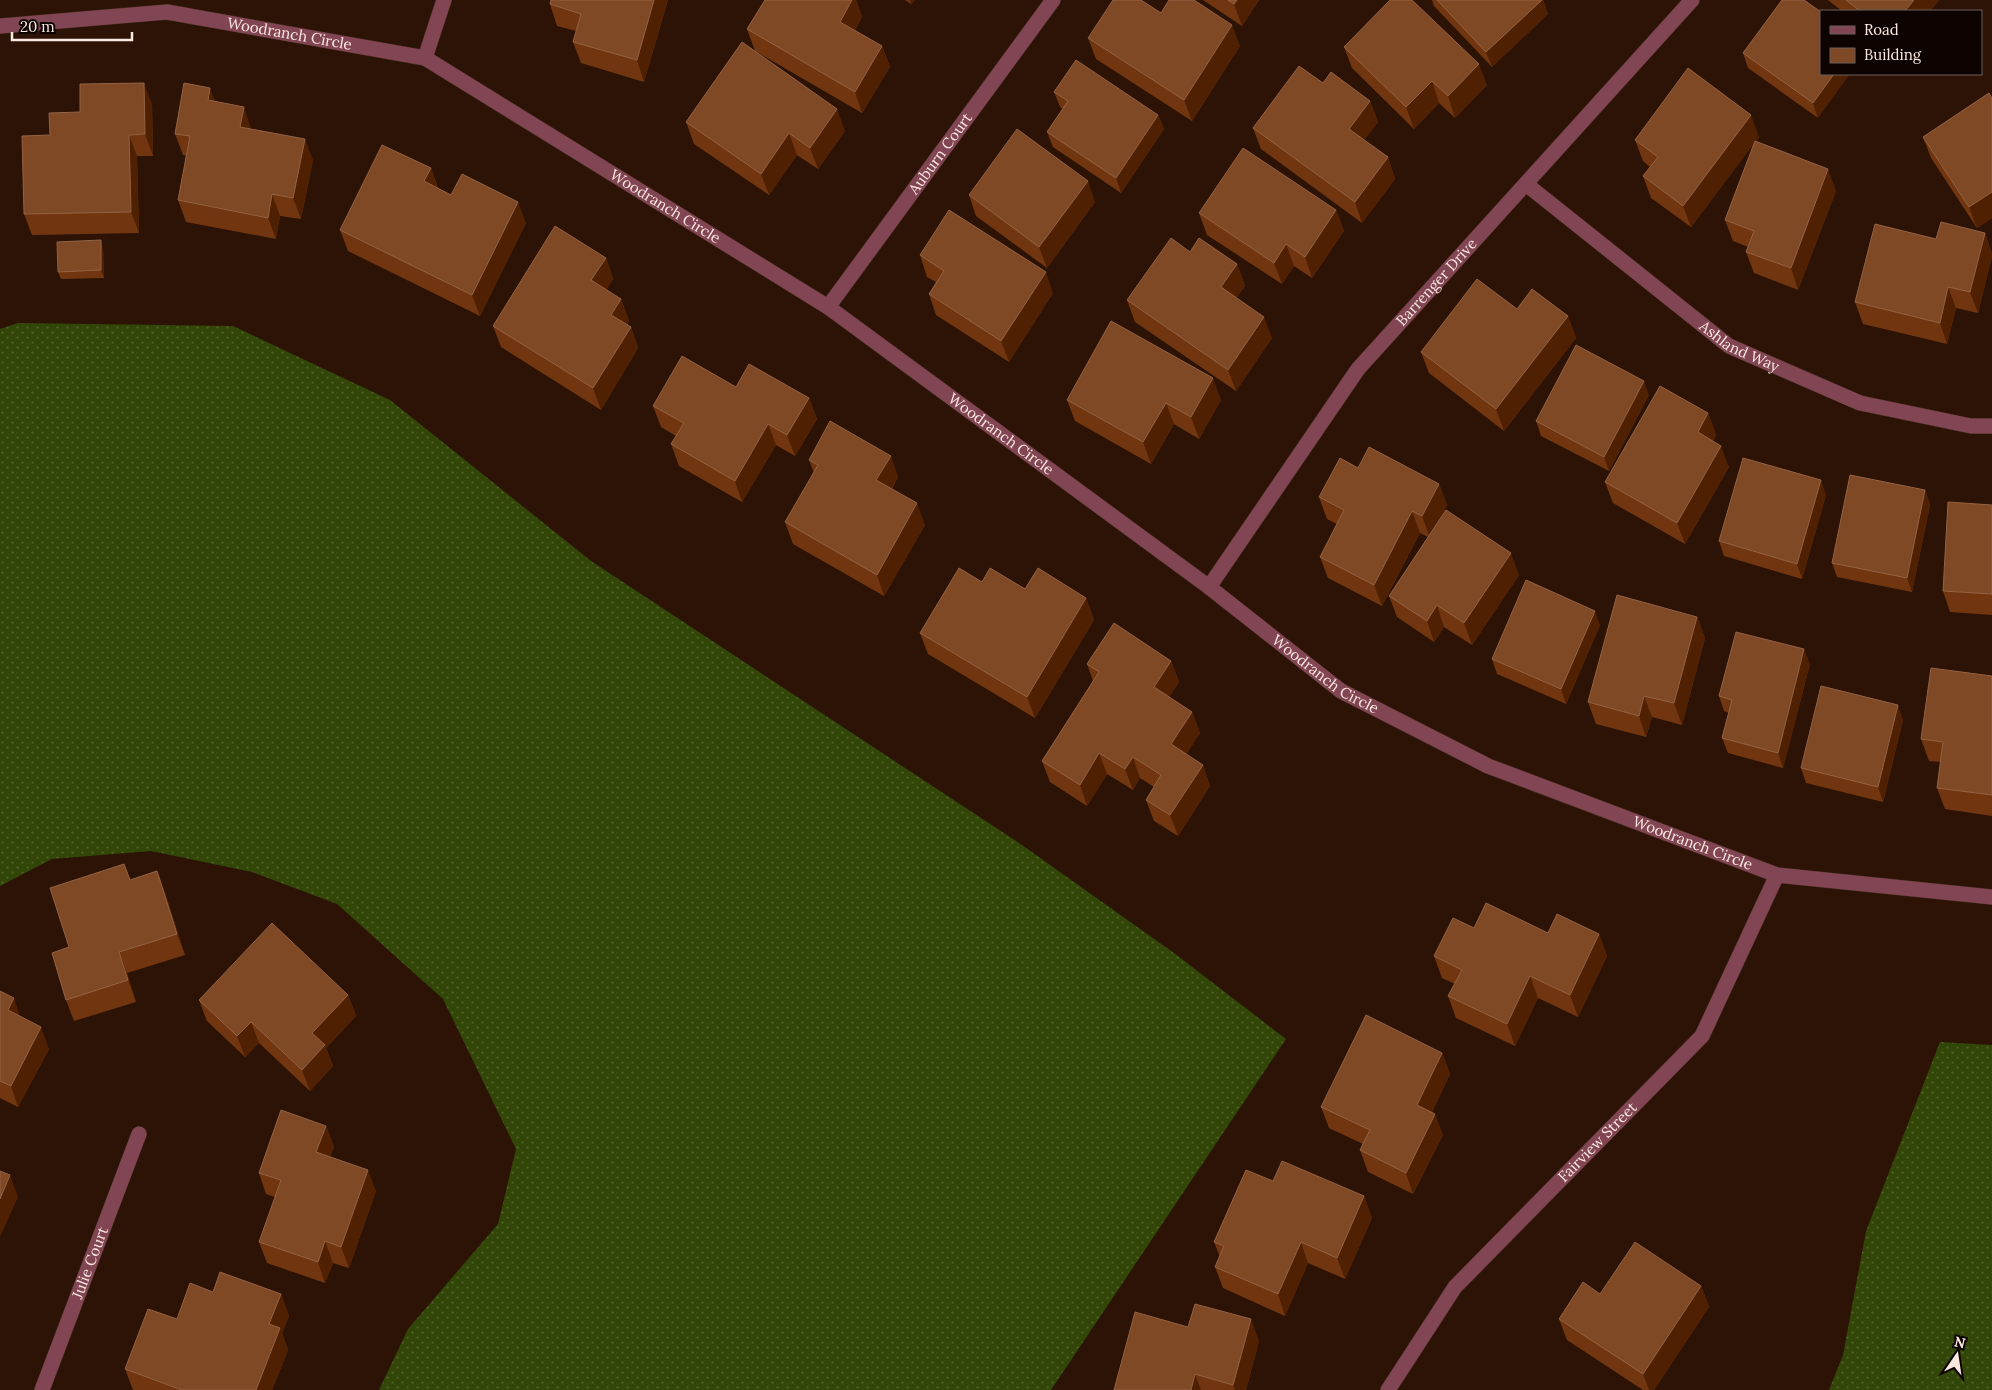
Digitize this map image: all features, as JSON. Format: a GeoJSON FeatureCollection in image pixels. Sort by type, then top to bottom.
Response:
{"type":"FeatureCollection","features":[{"type":"Feature","properties":{"kind":"street"},"geometry":{"type":"LineString","coordinates":[[425,58],[444,0]]}},
{"type":"Feature","properties":{"kind":"street","name":"Auburn Court"},"geometry":{"type":"LineString","coordinates":[[828,307],[1053,0]]}},
{"type":"Feature","properties":{"kind":"street","name":"Barrenger Drive"},"geometry":{"type":"LineString","coordinates":[[1209,587],[1358,369],[1692,0]]}},
{"type":"Feature","properties":{"kind":"street","name":"Woodranch Circle"},"geometry":{"type":"LineString","coordinates":[[0,26],[167,12],[425,58],[828,307],[1209,587],[1342,691],[1479,762],[1777,875],[1992,897]]}},
{"type":"Feature","properties":{"kind":"street","name":"Ashland Way"},"geometry":{"type":"LineString","coordinates":[[1526,184],[1729,346],[1860,403],[1971,426],[1992,426]]}},
{"type":"Feature","properties":{"kind":"street","name":"Fairview Street"},"geometry":{"type":"LineString","coordinates":[[1388,1390],[1455,1287],[1702,1036],[1777,875]]}},
{"type":"Feature","properties":{"kind":"street","name":"Julie Court"},"geometry":{"type":"LineString","coordinates":[[42,1390],[139,1134]]}},
{"type":"Feature","properties":{"kind":"green space"},"geometry":{"type":"Polygon","coordinates":[[[18,323],[233,326],[390,400],[591,561],[1022,845],[1174,953],[1286,1039],[1051,1390],[379,1390],[408,1329],[498,1224],[516,1149],[443,999],[337,904],[252,872],[151,851],[52,859],[0,886],[0,329],[18,323]]]}},
{"type":"Feature","properties":{"kind":"green space"},"geometry":{"type":"Polygon","coordinates":[[[1940,1042],[1992,1045],[1992,1390],[1829,1390],[1843,1355],[1866,1231],[1940,1042]]]}},
{"type":"Feature","properties":{"kind":"building"},"geometry":{"type":"Polygon","coordinates":[[[551,0],[654,0],[637,60],[573,42],[581,14],[550,4],[551,0]]]}},
{"type":"Feature","properties":{"kind":"building"},"geometry":{"type":"Polygon","coordinates":[[[765,0],[852,0],[840,22],[882,46],[855,92],[747,29],[765,0]]]}},
{"type":"Feature","properties":{"kind":"building"},"geometry":{"type":"Polygon","coordinates":[[[1113,0],[1141,0],[1161,13],[1169,0],[1194,0],[1232,25],[1184,100],[1088,38],[1113,0]]]}},
{"type":"Feature","properties":{"kind":"building"},"geometry":{"type":"Polygon","coordinates":[[[1228,0],[1237,0],[1234,4],[1228,0]]]}},
{"type":"Feature","properties":{"kind":"building"},"geometry":{"type":"Polygon","coordinates":[[[1390,0],[1412,0],[1479,64],[1448,96],[1432,81],[1406,107],[1344,47],[1390,0]]]}},
{"type":"Feature","properties":{"kind":"building"},"geometry":{"type":"Polygon","coordinates":[[[1437,0],[1542,0],[1486,52],[1437,0]]]}},
{"type":"Feature","properties":{"kind":"building"},"geometry":{"type":"Polygon","coordinates":[[[1782,0],[1804,0],[1820,11],[1820,75],[1833,75],[1813,103],[1743,53],[1782,0]]]}},
{"type":"Feature","properties":{"kind":"building"},"geometry":{"type":"Polygon","coordinates":[[[1846,0],[1914,0],[1906,10],[1859,10],[1846,0]]]}},
{"type":"Feature","properties":{"kind":"building"},"geometry":{"type":"Polygon","coordinates":[[[742,42],[837,109],[810,148],[789,133],[761,174],[686,122],[742,42]]]}},
{"type":"Feature","properties":{"kind":"building"},"geometry":{"type":"Polygon","coordinates":[[[1076,60],[1158,115],[1116,178],[1047,132],[1068,101],[1054,92],[1076,60]]]}},
{"type":"Feature","properties":{"kind":"building"},"geometry":{"type":"Polygon","coordinates":[[[1299,66],[1323,83],[1331,72],[1370,101],[1349,129],[1388,157],[1355,202],[1253,128],[1299,66]]]}},
{"type":"Feature","properties":{"kind":"building"},"geometry":{"type":"Polygon","coordinates":[[[1688,68],[1751,115],[1683,206],[1643,176],[1658,157],[1635,140],[1688,68]]]}},
{"type":"Feature","properties":{"kind":"building"},"geometry":{"type":"Polygon","coordinates":[[[144,83],[145,134],[129,135],[131,212],[24,214],[22,136],[50,135],[49,113],[80,112],[80,84],[144,83]]]}},
{"type":"Feature","properties":{"kind":"building"},"geometry":{"type":"Polygon","coordinates":[[[184,83],[210,88],[208,100],[244,107],[240,127],[305,139],[293,198],[272,194],[268,218],[178,200],[190,136],[175,134],[184,83]]]}},
{"type":"Feature","properties":{"kind":"building"},"geometry":{"type":"Polygon","coordinates":[[[1989,93],[1992,98],[1992,192],[1969,207],[1923,137],[1989,93]]]}},
{"type":"Feature","properties":{"kind":"building"},"geometry":{"type":"Polygon","coordinates":[[[1017,129],[1088,181],[1039,247],[969,195],[1017,129]]]}},
{"type":"Feature","properties":{"kind":"building"},"geometry":{"type":"Polygon","coordinates":[[[1755,141],[1828,169],[1791,268],[1746,252],[1754,231],[1725,220],[1755,141]]]}},
{"type":"Feature","properties":{"kind":"building"},"geometry":{"type":"Polygon","coordinates":[[[382,145],[431,168],[424,181],[451,195],[462,174],[518,202],[472,295],[340,230],[382,145]]]}},
{"type":"Feature","properties":{"kind":"building"},"geometry":{"type":"Polygon","coordinates":[[[1243,148],[1336,210],[1305,257],[1286,244],[1274,263],[1199,213],[1243,148]]]}},
{"type":"Feature","properties":{"kind":"building"},"geometry":{"type":"Polygon","coordinates":[[[949,210],[1046,272],[1001,341],[929,294],[944,271],[920,255],[949,210]]]}},
{"type":"Feature","properties":{"kind":"building"},"geometry":{"type":"Polygon","coordinates":[[[1941,222],[1985,233],[1970,292],[1948,287],[1940,323],[1855,302],[1875,224],[1936,239],[1941,222]]]}},
{"type":"Feature","properties":{"kind":"building"},"geometry":{"type":"Polygon","coordinates":[[[555,226],[606,258],[591,280],[621,299],[611,315],[631,327],[593,388],[493,326],[555,226]]]}},
{"type":"Feature","properties":{"kind":"building"},"geometry":{"type":"Polygon","coordinates":[[[1171,238],[1190,252],[1199,238],[1237,264],[1221,287],[1264,317],[1228,370],[1127,300],[1171,238]]]}},
{"type":"Feature","properties":{"kind":"building"},"geometry":{"type":"Polygon","coordinates":[[[101,240],[101,270],[58,272],[57,242],[101,240]]]}},
{"type":"Feature","properties":{"kind":"building"},"geometry":{"type":"Polygon","coordinates":[[[1477,279],[1517,309],[1532,289],[1568,316],[1496,409],[1421,352],[1477,279]]]}},
{"type":"Feature","properties":{"kind":"building"},"geometry":{"type":"Polygon","coordinates":[[[1111,321],[1213,378],[1191,417],[1166,403],[1143,442],[1067,400],[1111,321]]]}},
{"type":"Feature","properties":{"kind":"building"},"geometry":{"type":"Polygon","coordinates":[[[1576,345],[1644,381],[1604,457],[1536,421],[1576,345]]]}},
{"type":"Feature","properties":{"kind":"building"},"geometry":{"type":"Polygon","coordinates":[[[682,356],[736,387],[749,364],[809,398],[787,435],[768,424],[735,481],[671,444],[684,423],[653,406],[682,356]]]}},
{"type":"Feature","properties":{"kind":"building"},"geometry":{"type":"Polygon","coordinates":[[[1660,386],[1708,413],[1698,432],[1721,446],[1677,523],[1605,482],[1660,386]]]}},
{"type":"Feature","properties":{"kind":"building"},"geometry":{"type":"Polygon","coordinates":[[[830,421],[891,456],[876,480],[917,503],[877,575],[785,522],[818,465],[809,460],[830,421]]]}},
{"type":"Feature","properties":{"kind":"building"},"geometry":{"type":"Polygon","coordinates":[[[1369,447],[1439,484],[1422,516],[1412,511],[1374,585],[1320,557],[1344,510],[1319,497],[1340,458],[1358,468],[1369,447]]]}},
{"type":"Feature","properties":{"kind":"building"},"geometry":{"type":"Polygon","coordinates":[[[1743,458],[1821,480],[1797,564],[1719,541],[1743,458]]]}},
{"type":"Feature","properties":{"kind":"building"},"geometry":{"type":"Polygon","coordinates":[[[1850,475],[1925,490],[1907,578],[1832,563],[1850,475]]]}},
{"type":"Feature","properties":{"kind":"building"},"geometry":{"type":"Polygon","coordinates":[[[1948,502],[1992,505],[1992,594],[1943,591],[1948,502]]]}},
{"type":"Feature","properties":{"kind":"building"},"geometry":{"type":"Polygon","coordinates":[[[1446,510],[1511,553],[1464,623],[1437,605],[1427,621],[1389,596],[1446,510]]]}},
{"type":"Feature","properties":{"kind":"building"},"geometry":{"type":"Polygon","coordinates":[[[959,568],[982,582],[990,568],[1025,589],[1038,568],[1086,598],[1027,697],[920,633],[959,568]]]}},
{"type":"Feature","properties":{"kind":"building"},"geometry":{"type":"Polygon","coordinates":[[[1526,580],[1595,611],[1561,689],[1492,659],[1526,580]]]}},
{"type":"Feature","properties":{"kind":"building"},"geometry":{"type":"Polygon","coordinates":[[[1617,595],[1697,617],[1674,703],[1644,696],[1639,716],[1588,702],[1617,595]]]}},
{"type":"Feature","properties":{"kind":"building"},"geometry":{"type":"Polygon","coordinates":[[[1114,623],[1171,661],[1154,687],[1192,712],[1171,744],[1203,765],[1170,815],[1146,800],[1161,775],[1133,757],[1125,769],[1099,753],[1080,785],[1042,761],[1099,672],[1087,664],[1114,623]]]}},
{"type":"Feature","properties":{"kind":"building"},"geometry":{"type":"Polygon","coordinates":[[[1736,632],[1804,649],[1778,753],[1722,738],[1732,700],[1719,696],[1736,632]]]}},
{"type":"Feature","properties":{"kind":"building"},"geometry":{"type":"Polygon","coordinates":[[[1931,668],[1992,676],[1992,795],[1937,788],[1943,742],[1921,739],[1931,668]]]}},
{"type":"Feature","properties":{"kind":"building"},"geometry":{"type":"Polygon","coordinates":[[[1821,686],[1898,705],[1878,787],[1801,768],[1821,686]]]}},
{"type":"Feature","properties":{"kind":"building"},"geometry":{"type":"Polygon","coordinates":[[[124,864],[130,880],[157,871],[177,934],[119,952],[128,980],[66,1000],[52,953],[69,947],[50,888],[124,864]]]}},
{"type":"Feature","properties":{"kind":"building"},"geometry":{"type":"Polygon","coordinates":[[[1486,903],[1548,933],[1557,914],[1599,934],[1570,995],[1530,976],[1507,1024],[1448,996],[1462,970],[1434,956],[1453,918],[1474,928],[1486,903]]]}},
{"type":"Feature","properties":{"kind":"building"},"geometry":{"type":"Polygon","coordinates":[[[272,923],[348,995],[312,1033],[325,1045],[302,1070],[251,1022],[237,1036],[199,1000],[272,923]]]}},
{"type":"Feature","properties":{"kind":"building"},"geometry":{"type":"Polygon","coordinates":[[[0,991],[14,998],[8,1010],[41,1027],[11,1086],[0,1081],[0,991]]]}},
{"type":"Feature","properties":{"kind":"building"},"geometry":{"type":"Polygon","coordinates":[[[1366,1015],[1442,1053],[1417,1105],[1435,1114],[1406,1173],[1360,1150],[1370,1130],[1321,1107],[1366,1015]]]}},
{"type":"Feature","properties":{"kind":"building"},"geometry":{"type":"Polygon","coordinates":[[[281,1110],[326,1126],[316,1152],[368,1170],[341,1247],[325,1241],[318,1262],[259,1242],[281,1180],[259,1173],[281,1110]]]}},
{"type":"Feature","properties":{"kind":"building"},"geometry":{"type":"Polygon","coordinates":[[[1282,1161],[1364,1196],[1337,1258],[1301,1242],[1278,1294],[1215,1267],[1224,1246],[1214,1242],[1246,1170],[1273,1181],[1282,1161]]]}},
{"type":"Feature","properties":{"kind":"building"},"geometry":{"type":"Polygon","coordinates":[[[0,1171],[10,1175],[0,1199],[0,1171]]]}},
{"type":"Feature","properties":{"kind":"building"},"geometry":{"type":"Polygon","coordinates":[[[1635,1242],[1701,1286],[1643,1374],[1559,1319],[1583,1282],[1600,1294],[1635,1242]]]}},
{"type":"Feature","properties":{"kind":"building"},"geometry":{"type":"Polygon","coordinates":[[[220,1272],[281,1294],[269,1324],[280,1328],[256,1390],[182,1390],[125,1369],[148,1309],[177,1319],[190,1283],[213,1292],[220,1272]]]}},
{"type":"Feature","properties":{"kind":"building"},"geometry":{"type":"Polygon","coordinates":[[[1195,1304],[1251,1319],[1233,1385],[1195,1374],[1191,1390],[1114,1390],[1135,1312],[1188,1327],[1195,1304]]]}}]}
